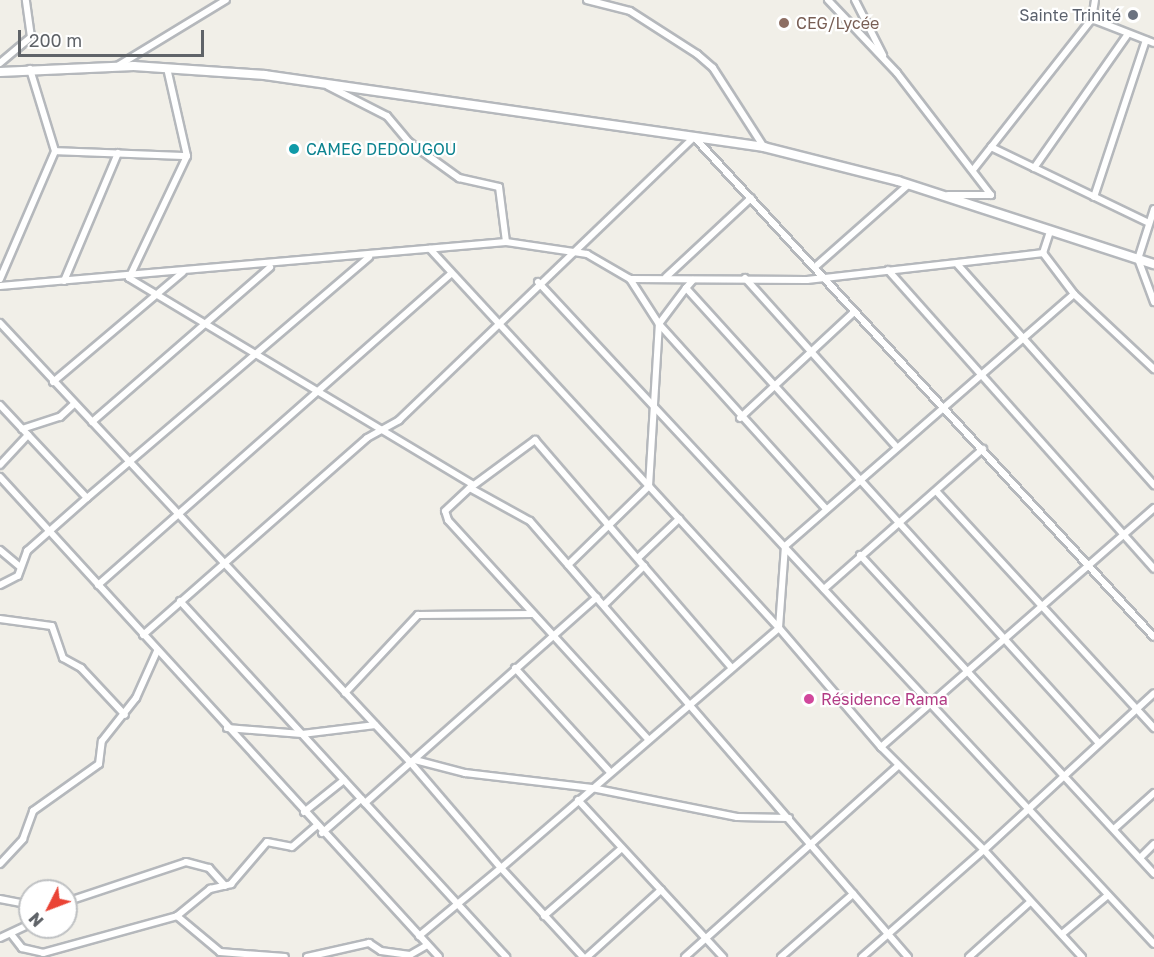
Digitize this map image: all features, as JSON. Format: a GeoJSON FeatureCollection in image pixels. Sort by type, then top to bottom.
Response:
{"type":"FeatureCollection","features":[{"type":"Feature","properties":{"kind":"main road"},"geometry":{"type":"LineString","coordinates":[[0,72],[30,68],[167,68],[327,86],[764,147],[909,184],[1154,264]]}},
{"type":"Feature","properties":{"kind":"street"},"geometry":{"type":"LineString","coordinates":[[0,63],[32,37],[26,0]]}},
{"type":"Feature","properties":{"kind":"street"},"geometry":{"type":"LineString","coordinates":[[45,68],[120,65],[226,0]]}},
{"type":"Feature","properties":{"kind":"street"},"geometry":{"type":"LineString","coordinates":[[586,0],[630,11],[697,54],[713,68],[764,147]]}},
{"type":"Feature","properties":{"kind":"street"},"geometry":{"type":"LineString","coordinates":[[828,0],[884,58],[991,195],[942,195]]}},
{"type":"Feature","properties":{"kind":"street"},"geometry":{"type":"LineString","coordinates":[[855,0],[884,58]]}},
{"type":"Feature","properties":{"kind":"street"},"geometry":{"type":"LineString","coordinates":[[973,170],[1092,19],[1095,0]]}},
{"type":"Feature","properties":{"kind":"street"},"geometry":{"type":"LineString","coordinates":[[1092,19],[1154,43]]}},
{"type":"Feature","properties":{"kind":"street"},"geometry":{"type":"LineString","coordinates":[[1034,168],[1128,34]]}},
{"type":"Feature","properties":{"kind":"street"},"geometry":{"type":"LineString","coordinates":[[1094,197],[1146,40]]}},
{"type":"Feature","properties":{"kind":"street"},"geometry":{"type":"LineString","coordinates":[[0,279],[55,151],[30,68]]}},
{"type":"Feature","properties":{"kind":"street"},"geometry":{"type":"LineString","coordinates":[[129,278],[186,156],[167,68]]}},
{"type":"Feature","properties":{"kind":"street"},"geometry":{"type":"LineString","coordinates":[[327,86],[387,116],[409,142],[459,178],[499,186],[506,242]]}},
{"type":"Feature","properties":{"kind":"street"},"geometry":{"type":"LineString","coordinates":[[143,635],[222,563],[367,438],[383,431],[694,137],[1154,637]]}},
{"type":"Feature","properties":{"kind":"street"},"geometry":{"type":"LineString","coordinates":[[991,147],[1149,223]]}},
{"type":"Feature","properties":{"kind":"street"},"geometry":{"type":"LineString","coordinates":[[55,151],[186,156]]}},
{"type":"Feature","properties":{"kind":"street"},"geometry":{"type":"LineString","coordinates":[[64,281],[118,153]]}},
{"type":"Feature","properties":{"kind":"street"},"geometry":{"type":"LineString","coordinates":[[815,267],[909,184]]}},
{"type":"Feature","properties":{"kind":"street"},"geometry":{"type":"LineString","coordinates":[[666,277],[751,198]]}},
{"type":"Feature","properties":{"kind":"street"},"geometry":{"type":"LineString","coordinates":[[1154,209],[1138,259],[1154,302]]}},
{"type":"Feature","properties":{"kind":"street"},"geometry":{"type":"LineString","coordinates":[[1043,253],[1050,231]]}},
{"type":"Feature","properties":{"kind":"street"},"geometry":{"type":"LineString","coordinates":[[0,286],[270,267],[506,242],[573,251],[630,279],[666,277],[693,280],[823,276],[958,264],[1043,253]]}},
{"type":"Feature","properties":{"kind":"street"},"geometry":{"type":"LineString","coordinates":[[429,249],[450,275],[780,628],[898,766],[984,850],[1082,957]]}},
{"type":"Feature","properties":{"kind":"street"},"geometry":{"type":"LineString","coordinates":[[1043,253],[1074,294],[1154,369]]}},
{"type":"Feature","properties":{"kind":"street"},"geometry":{"type":"LineString","coordinates":[[0,585],[15,579],[27,551],[49,531],[128,461],[370,257]]}},
{"type":"Feature","properties":{"kind":"street"},"geometry":{"type":"LineString","coordinates":[[958,264],[1021,338],[1154,485]]}},
{"type":"Feature","properties":{"kind":"street"},"geometry":{"type":"LineString","coordinates":[[92,422],[270,267]]}},
{"type":"Feature","properties":{"kind":"street"},"geometry":{"type":"LineString","coordinates":[[888,270],[980,377],[1154,569]]}},
{"type":"Feature","properties":{"kind":"street"},"geometry":{"type":"LineString","coordinates":[[53,382],[183,272]]}},
{"type":"Feature","properties":{"kind":"street"},"geometry":{"type":"LineString","coordinates":[[98,585],[450,275]]}},
{"type":"Feature","properties":{"kind":"street"},"geometry":{"type":"LineString","coordinates":[[129,278],[530,521],[692,702],[908,957]]}},
{"type":"Feature","properties":{"kind":"street"},"geometry":{"type":"LineString","coordinates":[[745,278],[809,352],[896,446]]}},
{"type":"Feature","properties":{"kind":"street"},"geometry":{"type":"LineString","coordinates":[[630,279],[659,324],[740,418],[826,509]]}},
{"type":"Feature","properties":{"kind":"street"},"geometry":{"type":"LineString","coordinates":[[568,565],[649,486],[659,324],[693,280]]}},
{"type":"Feature","properties":{"kind":"street"},"geometry":{"type":"LineString","coordinates":[[538,282],[1154,944]]}},
{"type":"Feature","properties":{"kind":"street"},"geometry":{"type":"LineString","coordinates":[[686,288],[773,388],[1098,742]]}},
{"type":"Feature","properties":{"kind":"street"},"geometry":{"type":"LineString","coordinates":[[419,936],[455,902],[501,867],[579,800],[647,738],[780,628],[785,546],[896,446],[980,377],[1021,338],[1074,294]]}},
{"type":"Feature","properties":{"kind":"street"},"geometry":{"type":"LineString","coordinates":[[740,418],[854,312]]}},
{"type":"Feature","properties":{"kind":"street"},"geometry":{"type":"LineString","coordinates":[[0,323],[176,515],[375,725],[413,761],[501,867],[544,916],[585,957],[661,890]]}},
{"type":"Feature","properties":{"kind":"street"},"geometry":{"type":"LineString","coordinates":[[22,429],[60,417],[74,404]]}},
{"type":"Feature","properties":{"kind":"street"},"geometry":{"type":"LineString","coordinates":[[0,405],[87,498]]}},
{"type":"Feature","properties":{"kind":"street"},"geometry":{"type":"LineString","coordinates":[[0,465],[28,435]]}},
{"type":"Feature","properties":{"kind":"street"},"geometry":{"type":"LineString","coordinates":[[647,738],[445,516],[471,486],[536,440],[731,667]]}},
{"type":"Feature","properties":{"kind":"street"},"geometry":{"type":"LineString","coordinates":[[824,589],[897,521],[937,492],[983,449]]}},
{"type":"Feature","properties":{"kind":"street"},"geometry":{"type":"LineString","coordinates":[[0,477],[322,833],[439,957]]}},
{"type":"Feature","properties":{"kind":"street"},"geometry":{"type":"LineString","coordinates":[[937,492],[1154,728]]}},
{"type":"Feature","properties":{"kind":"street"},"geometry":{"type":"LineString","coordinates":[[881,747],[1044,609],[1125,538],[1154,508]]}},
{"type":"Feature","properties":{"kind":"street"},"geometry":{"type":"LineString","coordinates":[[638,558],[679,519]]}},
{"type":"Feature","properties":{"kind":"street"},"geometry":{"type":"LineString","coordinates":[[0,550],[20,567]]}},
{"type":"Feature","properties":{"kind":"street"},"geometry":{"type":"LineString","coordinates":[[860,555],[1154,874]]}},
{"type":"Feature","properties":{"kind":"street"},"geometry":{"type":"LineString","coordinates":[[604,604],[644,566]]}},
{"type":"Feature","properties":{"kind":"street"},"geometry":{"type":"LineString","coordinates":[[322,833],[413,761],[597,597]]}},
{"type":"Feature","properties":{"kind":"street"},"geometry":{"type":"LineString","coordinates":[[180,601],[506,957]]}},
{"type":"Feature","properties":{"kind":"street"},"geometry":{"type":"LineString","coordinates":[[345,693],[418,615],[533,614]]}},
{"type":"Feature","properties":{"kind":"street"},"geometry":{"type":"LineString","coordinates":[[0,619],[46,622],[63,658],[81,668],[125,715]]}},
{"type":"Feature","properties":{"kind":"street"},"geometry":{"type":"LineString","coordinates":[[0,864],[23,839],[33,811],[99,764],[102,741],[125,715],[157,651]]}},
{"type":"Feature","properties":{"kind":"street"},"geometry":{"type":"LineString","coordinates":[[515,668],[609,771]]}},
{"type":"Feature","properties":{"kind":"street"},"geometry":{"type":"LineString","coordinates":[[862,957],[984,850],[1061,774],[1154,693]]}},
{"type":"Feature","properties":{"kind":"street"},"geometry":{"type":"LineString","coordinates":[[227,728],[302,734],[375,725]]}},
{"type":"Feature","properties":{"kind":"street"},"geometry":{"type":"LineString","coordinates":[[413,761],[465,773],[592,788],[737,817],[789,818]]}},
{"type":"Feature","properties":{"kind":"street"},"geometry":{"type":"LineString","coordinates":[[685,957],[813,846],[898,766]]}},
{"type":"Feature","properties":{"kind":"street"},"geometry":{"type":"LineString","coordinates":[[304,812],[344,780]]}},
{"type":"Feature","properties":{"kind":"street"},"geometry":{"type":"LineString","coordinates":[[1114,829],[1154,793]]}},
{"type":"Feature","properties":{"kind":"street"},"geometry":{"type":"LineString","coordinates":[[579,800],[723,957]]}},
{"type":"Feature","properties":{"kind":"street"},"geometry":{"type":"LineString","coordinates":[[11,934],[22,948],[43,952],[177,916],[210,889],[225,886],[267,842],[292,847],[316,826]]}},
{"type":"Feature","properties":{"kind":"street"},"geometry":{"type":"LineString","coordinates":[[1140,858],[1154,844]]}},
{"type":"Feature","properties":{"kind":"street"},"geometry":{"type":"LineString","coordinates":[[544,916],[622,848]]}},
{"type":"Feature","properties":{"kind":"street"},"geometry":{"type":"LineString","coordinates":[[78,898],[186,862],[208,868],[225,886]]}},
{"type":"Feature","properties":{"kind":"street"},"geometry":{"type":"LineString","coordinates":[[781,957],[853,894]]}},
{"type":"Feature","properties":{"kind":"street"},"geometry":{"type":"LineString","coordinates":[[1062,934],[1108,895]]}},
{"type":"Feature","properties":{"kind":"street"},"geometry":{"type":"LineString","coordinates":[[0,899],[18,903]]}},
{"type":"Feature","properties":{"kind":"street"},"geometry":{"type":"LineString","coordinates":[[969,957],[1030,902]]}},
{"type":"Feature","properties":{"kind":"street"},"geometry":{"type":"LineString","coordinates":[[177,916],[220,952],[284,957]]}},
{"type":"Feature","properties":{"kind":"street"},"geometry":{"type":"LineString","coordinates":[[0,938],[18,930]]}},
{"type":"Feature","properties":{"kind":"street"},"geometry":{"type":"LineString","coordinates":[[307,957],[369,943],[381,951],[410,955],[427,945]]}},
{"type":"Feature","properties":{"kind":"place","name":"Sainte Trinité"},"geometry":{"type":"Point","coordinates":[1133,15]}},
{"type":"Feature","properties":{"kind":"place","name":"CEG/Lycée"},"geometry":{"type":"Point","coordinates":[784,23]}},
{"type":"Feature","properties":{"kind":"place","name":"CAMEG DEDOUGOU"},"geometry":{"type":"Point","coordinates":[294,149]}},
{"type":"Feature","properties":{"kind":"place","name":"Résidence Rama"},"geometry":{"type":"Point","coordinates":[809,699]}}]}
